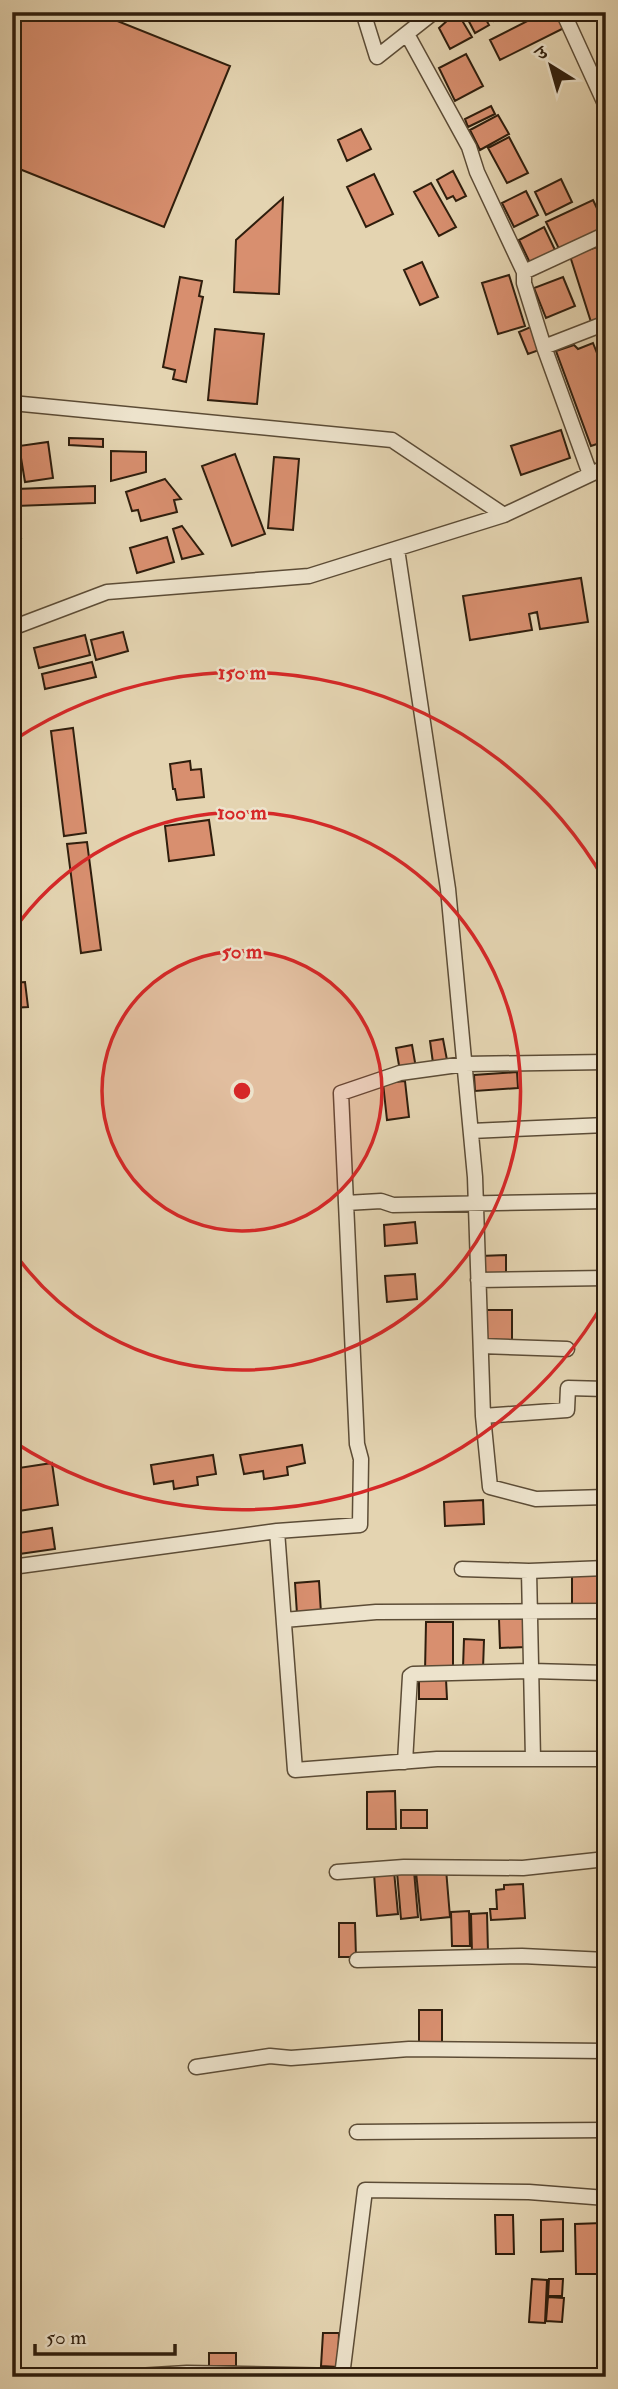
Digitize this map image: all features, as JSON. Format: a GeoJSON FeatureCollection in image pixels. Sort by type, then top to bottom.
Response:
{"type":"FeatureCollection","features":[{"type":"Feature","properties":{"kind":"street"},"geometry":{"type":"LineString","coordinates":[[363,12],[377,57],[434,12]]}},
{"type":"Feature","properties":{"kind":"street"},"geometry":{"type":"LineString","coordinates":[[563,12],[606,106]]}},
{"type":"Feature","properties":{"kind":"street"},"geometry":{"type":"LineString","coordinates":[[407,34],[469,147],[477,172],[524,272],[524,283],[544,347],[590,474]]}},
{"type":"Feature","properties":{"kind":"street"},"geometry":{"type":"LineString","coordinates":[[524,272],[606,234]]}},
{"type":"Feature","properties":{"kind":"street"},"geometry":{"type":"LineString","coordinates":[[544,347],[606,323]]}},
{"type":"Feature","properties":{"kind":"street"},"geometry":{"type":"LineString","coordinates":[[12,402],[391,440],[505,515]]}},
{"type":"Feature","properties":{"kind":"street"},"geometry":{"type":"LineString","coordinates":[[12,628],[107,592],[309,576],[505,515],[606,467]]}},
{"type":"Feature","properties":{"kind":"street"},"geometry":{"type":"LineString","coordinates":[[397,549],[448,889],[471,1131],[483,1416],[489,1487],[536,1499],[606,1497]]}},
{"type":"Feature","properties":{"kind":"street"},"geometry":{"type":"LineString","coordinates":[[12,1567],[277,1531],[360,1525],[361,1459],[357,1444],[341,1093],[400,1073],[465,1063],[606,1062]]}},
{"type":"Feature","properties":{"kind":"street"},"geometry":{"type":"LineString","coordinates":[[471,1131],[606,1125]]}},
{"type":"Feature","properties":{"kind":"street"},"geometry":{"type":"LineString","coordinates":[[346,1203],[381,1201],[393,1205],[476,1205],[606,1201]]}},
{"type":"Feature","properties":{"kind":"street"},"geometry":{"type":"LineString","coordinates":[[478,1280],[606,1278]]}},
{"type":"Feature","properties":{"kind":"street"},"geometry":{"type":"LineString","coordinates":[[481,1346],[567,1349]]}},
{"type":"Feature","properties":{"kind":"street"},"geometry":{"type":"LineString","coordinates":[[483,1416],[567,1410],[568,1388],[606,1389]]}},
{"type":"Feature","properties":{"kind":"street"},"geometry":{"type":"LineString","coordinates":[[277,1531],[295,1770],[437,1759],[606,1759]]}},
{"type":"Feature","properties":{"kind":"street"},"geometry":{"type":"LineString","coordinates":[[462,1569],[529,1571],[606,1568]]}},
{"type":"Feature","properties":{"kind":"street"},"geometry":{"type":"LineString","coordinates":[[529,1571],[533,1759]]}},
{"type":"Feature","properties":{"kind":"street"},"geometry":{"type":"LineString","coordinates":[[284,1620],[376,1612],[606,1611]]}},
{"type":"Feature","properties":{"kind":"street"},"geometry":{"type":"LineString","coordinates":[[405,1762],[411,1675],[532,1671],[606,1673]]}},
{"type":"Feature","properties":{"kind":"street"},"geometry":{"type":"LineString","coordinates":[[337,1872],[404,1867],[523,1868],[606,1859]]}},
{"type":"Feature","properties":{"kind":"street"},"geometry":{"type":"LineString","coordinates":[[357,1960],[522,1956],[606,1960]]}},
{"type":"Feature","properties":{"kind":"street"},"geometry":{"type":"LineString","coordinates":[[196,2067],[270,2056],[291,2058],[409,2049],[606,2051]]}},
{"type":"Feature","properties":{"kind":"street"},"geometry":{"type":"LineString","coordinates":[[357,2132],[606,2130]]}},
{"type":"Feature","properties":{"kind":"street"},"geometry":{"type":"LineString","coordinates":[[342,2376],[365,2190],[529,2192],[606,2198]]}},
{"type":"Feature","properties":{"kind":"street"},"geometry":{"type":"LineString","coordinates":[[121,2377],[187,2373],[365,2377]]}},
{"type":"Feature","properties":{"kind":"street"},"geometry":{"type":"LineString","coordinates":[[55,2377],[77,2377]]}},
{"type":"Feature","properties":{"kind":"building"},"geometry":{"type":"Polygon","coordinates":[[[12,12],[95,12],[230,66],[164,227],[12,166],[12,12]]]}},
{"type":"Feature","properties":{"kind":"building"},"geometry":{"type":"Polygon","coordinates":[[[127,12],[150,12],[146,20],[127,12]]]}},
{"type":"Feature","properties":{"kind":"building"},"geometry":{"type":"Polygon","coordinates":[[[457,12],[472,37],[450,49],[439,28],[457,12]]]}},
{"type":"Feature","properties":{"kind":"building"},"geometry":{"type":"Polygon","coordinates":[[[464,12],[482,12],[489,25],[475,33],[464,12]]]}},
{"type":"Feature","properties":{"kind":"building"},"geometry":{"type":"Polygon","coordinates":[[[489,12],[511,12],[494,21],[489,12]]]}},
{"type":"Feature","properties":{"kind":"building"},"geometry":{"type":"Polygon","coordinates":[[[545,12],[556,12],[564,28],[500,60],[490,40],[545,12]]]}},
{"type":"Feature","properties":{"kind":"building"},"geometry":{"type":"Polygon","coordinates":[[[466,54],[483,86],[455,101],[439,68],[466,54]]]}},
{"type":"Feature","properties":{"kind":"building"},"geometry":{"type":"Polygon","coordinates":[[[491,106],[495,114],[468,127],[465,119],[491,106]]]}},
{"type":"Feature","properties":{"kind":"building"},"geometry":{"type":"Polygon","coordinates":[[[498,115],[509,134],[480,150],[470,130],[498,115]]]}},
{"type":"Feature","properties":{"kind":"building"},"geometry":{"type":"Polygon","coordinates":[[[361,129],[371,149],[347,161],[338,140],[361,129]]]}},
{"type":"Feature","properties":{"kind":"building"},"geometry":{"type":"Polygon","coordinates":[[[509,137],[528,173],[507,183],[488,148],[509,137]]]}},
{"type":"Feature","properties":{"kind":"building"},"geometry":{"type":"Polygon","coordinates":[[[453,171],[466,196],[456,201],[453,196],[447,199],[437,180],[453,171]]]}},
{"type":"Feature","properties":{"kind":"building"},"geometry":{"type":"Polygon","coordinates":[[[374,174],[393,214],[366,227],[347,187],[374,174]]]}},
{"type":"Feature","properties":{"kind":"building"},"geometry":{"type":"Polygon","coordinates":[[[561,179],[572,202],[546,215],[535,192],[561,179]]]}},
{"type":"Feature","properties":{"kind":"building"},"geometry":{"type":"Polygon","coordinates":[[[431,183],[456,227],[439,236],[414,192],[431,183]]]}},
{"type":"Feature","properties":{"kind":"building"},"geometry":{"type":"Polygon","coordinates":[[[526,191],[538,215],[514,227],[502,203],[526,191]]]}},
{"type":"Feature","properties":{"kind":"building"},"geometry":{"type":"Polygon","coordinates":[[[283,198],[279,294],[234,292],[236,240],[283,198]]]}},
{"type":"Feature","properties":{"kind":"building"},"geometry":{"type":"Polygon","coordinates":[[[593,200],[606,232],[561,253],[546,222],[593,200]]]}},
{"type":"Feature","properties":{"kind":"building"},"geometry":{"type":"Polygon","coordinates":[[[544,227],[556,252],[531,265],[519,240],[544,227]]]}},
{"type":"Feature","properties":{"kind":"building"},"geometry":{"type":"Polygon","coordinates":[[[603,245],[606,254],[606,317],[591,322],[570,256],[603,245]]]}},
{"type":"Feature","properties":{"kind":"building"},"geometry":{"type":"Polygon","coordinates":[[[422,262],[438,297],[420,305],[404,270],[422,262]]]}},
{"type":"Feature","properties":{"kind":"building"},"geometry":{"type":"Polygon","coordinates":[[[509,275],[525,326],[498,334],[482,283],[509,275]]]}},
{"type":"Feature","properties":{"kind":"building"},"geometry":{"type":"Polygon","coordinates":[[[180,277],[202,281],[199,296],[203,297],[186,382],[173,379],[175,370],[163,367],[180,277]]]}},
{"type":"Feature","properties":{"kind":"building"},"geometry":{"type":"Polygon","coordinates":[[[563,277],[575,306],[546,318],[534,288],[563,277]]]}},
{"type":"Feature","properties":{"kind":"building"},"geometry":{"type":"Polygon","coordinates":[[[533,326],[542,349],[528,354],[519,332],[533,326]]]}},
{"type":"Feature","properties":{"kind":"building"},"geometry":{"type":"Polygon","coordinates":[[[215,329],[264,334],[257,404],[208,400],[215,329]]]}},
{"type":"Feature","properties":{"kind":"building"},"geometry":{"type":"Polygon","coordinates":[[[593,343],[606,376],[606,441],[591,446],[556,351],[574,345],[578,349],[593,343]]]}},
{"type":"Feature","properties":{"kind":"building"},"geometry":{"type":"Polygon","coordinates":[[[561,430],[570,458],[521,475],[511,446],[561,430]]]}},
{"type":"Feature","properties":{"kind":"building"},"geometry":{"type":"Polygon","coordinates":[[[69,438],[103,439],[103,447],[69,445],[69,438]]]}},
{"type":"Feature","properties":{"kind":"building"},"geometry":{"type":"Polygon","coordinates":[[[48,442],[53,478],[25,482],[19,446],[48,442]]]}},
{"type":"Feature","properties":{"kind":"building"},"geometry":{"type":"Polygon","coordinates":[[[111,451],[146,452],[146,472],[111,481],[111,451]]]}},
{"type":"Feature","properties":{"kind":"building"},"geometry":{"type":"Polygon","coordinates":[[[235,454],[265,534],[232,546],[202,466],[235,454]]]}},
{"type":"Feature","properties":{"kind":"building"},"geometry":{"type":"Polygon","coordinates":[[[274,457],[299,459],[293,530],[268,528],[274,457]]]}},
{"type":"Feature","properties":{"kind":"building"},"geometry":{"type":"Polygon","coordinates":[[[165,479],[181,499],[174,500],[177,512],[141,521],[138,510],[132,511],[126,492],[165,479]]]}},
{"type":"Feature","properties":{"kind":"building"},"geometry":{"type":"Polygon","coordinates":[[[95,486],[95,503],[16,506],[16,489],[95,486]]]}},
{"type":"Feature","properties":{"kind":"building"},"geometry":{"type":"Polygon","coordinates":[[[12,510],[21,538],[12,541],[12,510]]]}},
{"type":"Feature","properties":{"kind":"building"},"geometry":{"type":"Polygon","coordinates":[[[182,526],[203,554],[182,559],[173,529],[182,526]]]}},
{"type":"Feature","properties":{"kind":"building"},"geometry":{"type":"Polygon","coordinates":[[[167,537],[174,562],[137,573],[130,548],[167,537]]]}},
{"type":"Feature","properties":{"kind":"building"},"geometry":{"type":"Polygon","coordinates":[[[581,578],[588,622],[540,629],[537,612],[529,614],[532,630],[470,640],[463,596],[581,578]]]}},
{"type":"Feature","properties":{"kind":"building"},"geometry":{"type":"Polygon","coordinates":[[[123,632],[128,651],[96,660],[91,640],[123,632]]]}},
{"type":"Feature","properties":{"kind":"building"},"geometry":{"type":"Polygon","coordinates":[[[85,635],[90,655],[39,668],[34,648],[85,635]]]}},
{"type":"Feature","properties":{"kind":"building"},"geometry":{"type":"Polygon","coordinates":[[[92,662],[96,677],[45,689],[42,674],[92,662]]]}},
{"type":"Feature","properties":{"kind":"building"},"geometry":{"type":"Polygon","coordinates":[[[73,728],[86,833],[64,836],[51,731],[73,728]]]}},
{"type":"Feature","properties":{"kind":"building"},"geometry":{"type":"Polygon","coordinates":[[[190,761],[191,770],[201,769],[204,797],[177,800],[170,764],[190,761]]]}},
{"type":"Feature","properties":{"kind":"building"},"geometry":{"type":"Polygon","coordinates":[[[209,820],[214,855],[169,861],[165,826],[209,820]]]}},
{"type":"Feature","properties":{"kind":"building"},"geometry":{"type":"Polygon","coordinates":[[[87,842],[101,950],[81,953],[67,844],[87,842]]]}},
{"type":"Feature","properties":{"kind":"building"},"geometry":{"type":"Polygon","coordinates":[[[25,982],[28,1007],[12,1008],[12,983],[25,982]]]}},
{"type":"Feature","properties":{"kind":"building"},"geometry":{"type":"Polygon","coordinates":[[[443,1039],[447,1060],[433,1063],[430,1041],[443,1039]]]}},
{"type":"Feature","properties":{"kind":"building"},"geometry":{"type":"Polygon","coordinates":[[[412,1045],[416,1068],[400,1071],[396,1048],[412,1045]]]}},
{"type":"Feature","properties":{"kind":"building"},"geometry":{"type":"Polygon","coordinates":[[[517,1072],[518,1088],[475,1091],[474,1075],[517,1072]]]}},
{"type":"Feature","properties":{"kind":"building"},"geometry":{"type":"Polygon","coordinates":[[[405,1081],[409,1117],[387,1120],[383,1083],[405,1081]]]}},
{"type":"Feature","properties":{"kind":"building"},"geometry":{"type":"Polygon","coordinates":[[[415,1222],[417,1243],[385,1246],[384,1225],[415,1222]]]}},
{"type":"Feature","properties":{"kind":"building"},"geometry":{"type":"Polygon","coordinates":[[[506,1255],[506,1279],[481,1279],[480,1256],[506,1255]]]}},
{"type":"Feature","properties":{"kind":"building"},"geometry":{"type":"Polygon","coordinates":[[[415,1274],[417,1299],[387,1302],[385,1276],[415,1274]]]}},
{"type":"Feature","properties":{"kind":"building"},"geometry":{"type":"Polygon","coordinates":[[[484,1310],[512,1310],[512,1342],[484,1343],[484,1310]]]}},
{"type":"Feature","properties":{"kind":"building"},"geometry":{"type":"Polygon","coordinates":[[[302,1445],[305,1463],[287,1467],[288,1475],[264,1479],[263,1471],[244,1474],[240,1455],[302,1445]]]}},
{"type":"Feature","properties":{"kind":"building"},"geometry":{"type":"Polygon","coordinates":[[[213,1455],[216,1474],[197,1477],[198,1485],[174,1489],[173,1481],[154,1484],[151,1465],[213,1455]]]}},
{"type":"Feature","properties":{"kind":"building"},"geometry":{"type":"Polygon","coordinates":[[[52,1463],[58,1505],[12,1512],[12,1469],[52,1463]]]}},
{"type":"Feature","properties":{"kind":"building"},"geometry":{"type":"Polygon","coordinates":[[[483,1500],[484,1524],[445,1526],[444,1502],[483,1500]]]}},
{"type":"Feature","properties":{"kind":"building"},"geometry":{"type":"Polygon","coordinates":[[[52,1528],[55,1549],[12,1555],[12,1534],[52,1528]]]}},
{"type":"Feature","properties":{"kind":"building"},"geometry":{"type":"Polygon","coordinates":[[[572,1574],[602,1574],[602,1608],[572,1608],[572,1574]]]}},
{"type":"Feature","properties":{"kind":"building"},"geometry":{"type":"Polygon","coordinates":[[[319,1581],[321,1613],[297,1614],[295,1583],[319,1581]]]}},
{"type":"Feature","properties":{"kind":"building"},"geometry":{"type":"Polygon","coordinates":[[[499,1619],[525,1619],[526,1647],[500,1648],[499,1619]]]}},
{"type":"Feature","properties":{"kind":"building"},"geometry":{"type":"Polygon","coordinates":[[[426,1622],[453,1622],[453,1673],[425,1672],[426,1622]]]}},
{"type":"Feature","properties":{"kind":"building"},"geometry":{"type":"Polygon","coordinates":[[[464,1639],[484,1640],[483,1669],[463,1668],[464,1639]]]}},
{"type":"Feature","properties":{"kind":"building"},"geometry":{"type":"Polygon","coordinates":[[[446,1679],[447,1699],[419,1699],[419,1680],[446,1679]]]}},
{"type":"Feature","properties":{"kind":"building"},"geometry":{"type":"Polygon","coordinates":[[[395,1791],[396,1829],[367,1829],[367,1792],[395,1791]]]}},
{"type":"Feature","properties":{"kind":"building"},"geometry":{"type":"Polygon","coordinates":[[[401,1810],[427,1810],[427,1828],[401,1828],[401,1810]]]}},
{"type":"Feature","properties":{"kind":"building"},"geometry":{"type":"Polygon","coordinates":[[[446,1869],[450,1917],[421,1920],[416,1872],[446,1869]]]}},
{"type":"Feature","properties":{"kind":"building"},"geometry":{"type":"Polygon","coordinates":[[[394,1871],[398,1914],[377,1916],[374,1873],[394,1871]]]}},
{"type":"Feature","properties":{"kind":"building"},"geometry":{"type":"Polygon","coordinates":[[[414,1871],[418,1917],[401,1919],[397,1872],[414,1871]]]}},
{"type":"Feature","properties":{"kind":"building"},"geometry":{"type":"Polygon","coordinates":[[[523,1884],[525,1918],[491,1920],[490,1909],[497,1909],[496,1890],[504,1889],[504,1885],[523,1884]]]}},
{"type":"Feature","properties":{"kind":"building"},"geometry":{"type":"Polygon","coordinates":[[[469,1911],[470,1946],[452,1946],[451,1912],[469,1911]]]}},
{"type":"Feature","properties":{"kind":"building"},"geometry":{"type":"Polygon","coordinates":[[[487,1913],[488,1952],[472,1953],[471,1914],[487,1913]]]}},
{"type":"Feature","properties":{"kind":"building"},"geometry":{"type":"Polygon","coordinates":[[[339,1923],[355,1923],[356,1957],[339,1957],[339,1923]]]}},
{"type":"Feature","properties":{"kind":"building"},"geometry":{"type":"Polygon","coordinates":[[[419,2010],[442,2010],[442,2042],[419,2043],[419,2010]]]}},
{"type":"Feature","properties":{"kind":"building"},"geometry":{"type":"Polygon","coordinates":[[[495,2215],[513,2215],[514,2254],[496,2254],[495,2215]]]}},
{"type":"Feature","properties":{"kind":"building"},"geometry":{"type":"Polygon","coordinates":[[[563,2219],[563,2251],[541,2252],[541,2220],[563,2219]]]}},
{"type":"Feature","properties":{"kind":"building"},"geometry":{"type":"Polygon","coordinates":[[[602,2223],[602,2274],[576,2274],[575,2224],[602,2223]]]}},
{"type":"Feature","properties":{"kind":"building"},"geometry":{"type":"Polygon","coordinates":[[[532,2279],[547,2280],[545,2323],[529,2322],[532,2279]]]}},
{"type":"Feature","properties":{"kind":"building"},"geometry":{"type":"Polygon","coordinates":[[[549,2279],[563,2279],[562,2296],[548,2296],[549,2279]]]}},
{"type":"Feature","properties":{"kind":"building"},"geometry":{"type":"Polygon","coordinates":[[[548,2297],[564,2298],[562,2322],[546,2321],[548,2297]]]}},
{"type":"Feature","properties":{"kind":"building"},"geometry":{"type":"Polygon","coordinates":[[[323,2333],[339,2333],[338,2367],[321,2366],[323,2333]]]}},
{"type":"Feature","properties":{"kind":"building"},"geometry":{"type":"Polygon","coordinates":[[[209,2353],[236,2353],[236,2366],[209,2366],[209,2353]]]}}]}
